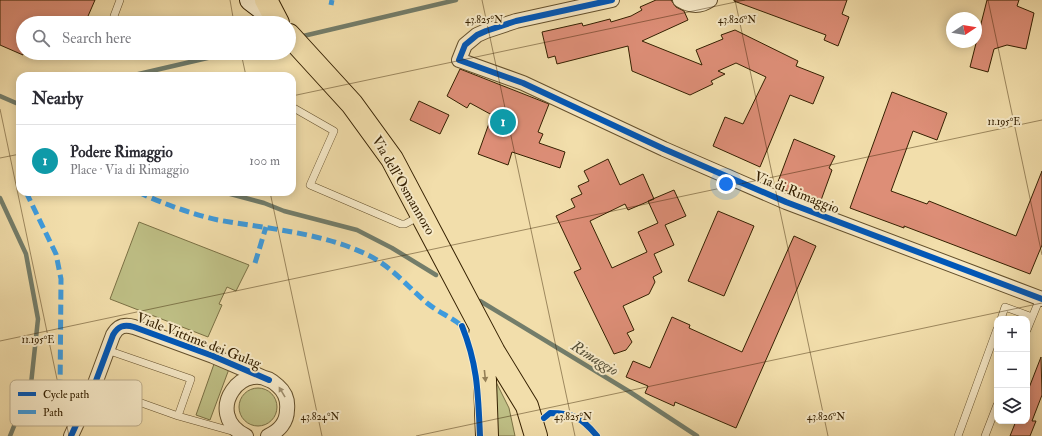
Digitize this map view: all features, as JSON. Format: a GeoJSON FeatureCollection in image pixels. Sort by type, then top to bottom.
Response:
{"type":"FeatureCollection","features":[{"type":"Feature","properties":{"kind":"main road"},"geometry":{"type":"LineString","coordinates":[[250,0],[268,16]]}},
{"type":"Feature","properties":{"kind":"main road","name":"Via dell'Osmannoro"},"geometry":{"type":"LineString","coordinates":[[266,0],[275,16]]}},
{"type":"Feature","properties":{"kind":"main road","name":"Via dell'Osmannoro"},"geometry":{"type":"LineString","coordinates":[[272,0],[277,16]]}},
{"type":"Feature","properties":{"kind":"main road","name":"Via dell'Osmannoro"},"geometry":{"type":"LineString","coordinates":[[296,43],[352,104],[392,159],[494,352],[527,406],[536,436]]}},
{"type":"Feature","properties":{"kind":"main road"},"geometry":{"type":"LineString","coordinates":[[474,314],[485,380],[487,436]]}},
{"type":"Feature","properties":{"kind":"main road","name":"Via dell'Osmannoro"},"geometry":{"type":"LineString","coordinates":[[494,352],[516,409],[522,436]]}},
{"type":"Feature","properties":{"kind":"street","name":"Via di Rimaggio"},"geometry":{"type":"LineString","coordinates":[[612,0],[516,21],[486,31],[477,35],[465,45],[459,60],[523,83],[671,152],[786,202],[1041,298]]}},
{"type":"Feature","properties":{"kind":"street"},"geometry":{"type":"LineString","coordinates":[[680,0],[688,4],[697,5],[710,0]]}},
{"type":"Feature","properties":{"kind":"street","name":"Viale Vittime dei Gulag"},"geometry":{"type":"LineString","coordinates":[[96,380],[117,328],[127,325],[213,356],[269,380]]}},
{"type":"Feature","properties":{"kind":"street"},"geometry":{"type":"LineString","coordinates":[[243,435],[232,424],[228,415],[227,405],[231,392],[238,384],[246,379],[256,377],[269,380],[280,388],[287,400],[287,413],[278,436]]}},
{"type":"Feature","properties":{"kind":"street"},"geometry":{"type":"LineString","coordinates":[[268,436],[276,432],[285,420]]}},
{"type":"Feature","properties":{"kind":"street","name":"Viale Vittime dei Gulag"},"geometry":{"type":"LineString","coordinates":[[71,436],[76,426]]}},
{"type":"Feature","properties":{"kind":"lane"},"geometry":{"type":"LineString","coordinates":[[114,16],[120,0]]}},
{"type":"Feature","properties":{"kind":"lane"},"geometry":{"type":"LineString","coordinates":[[296,109],[334,130],[310,185],[401,224],[405,224],[422,215]]}},
{"type":"Feature","properties":{"kind":"lane","name":"Via di Rimaggio"},"geometry":{"type":"LineString","coordinates":[[1030,323],[1041,298]]}},
{"type":"Feature","properties":{"kind":"lane"},"geometry":{"type":"LineString","coordinates":[[1001,316],[1005,307],[1027,316]]}},
{"type":"Feature","properties":{"kind":"lane"},"geometry":{"type":"LineString","coordinates":[[958,436],[994,337]]}},
{"type":"Feature","properties":{"kind":"lane"},"geometry":{"type":"LineString","coordinates":[[107,350],[191,379],[178,416]]}},
{"type":"Feature","properties":{"kind":"lane"},"geometry":{"type":"LineString","coordinates":[[142,403],[178,416],[243,435]]}},
{"type":"Feature","properties":{"kind":"lane"},"geometry":{"type":"LineString","coordinates":[[985,436],[994,413]]}},
{"type":"Feature","properties":{"kind":"green space"},"geometry":{"type":"Polygon","coordinates":[[[139,222],[249,265],[236,291],[227,287],[219,304],[222,305],[208,337],[110,299],[139,222]]]}},
{"type":"Feature","properties":{"kind":"green space"},"geometry":{"type":"Polygon","coordinates":[[[214,364],[229,369],[210,420],[196,415],[214,364]]]}},
{"type":"Feature","properties":{"kind":"green space"},"geometry":{"type":"Polygon","coordinates":[[[491,372],[509,408],[515,436],[492,436],[491,372]]]}},
{"type":"Feature","properties":{"kind":"green space"},"geometry":{"type":"Polygon","coordinates":[[[258,388],[268,391],[274,397],[277,407],[274,417],[268,423],[258,426],[248,423],[242,417],[239,407],[242,397],[248,391],[258,388]]]}},
{"type":"Feature","properties":{"kind":"building"},"geometry":{"type":"Polygon","coordinates":[[[0,0],[95,0],[88,16],[16,16],[16,52],[0,45],[0,0]]]}},
{"type":"Feature","properties":{"kind":"building"},"geometry":{"type":"Polygon","coordinates":[[[656,0],[671,0],[676,7],[684,11],[688,20],[642,41],[702,65],[696,50],[723,39],[721,35],[735,30],[798,61],[796,66],[824,77],[813,104],[790,95],[760,167],[713,146],[725,117],[743,124],[766,77],[736,63],[718,71],[725,74],[711,81],[713,84],[690,95],[632,71],[628,46],[557,64],[555,56],[548,58],[542,32],[582,23],[583,26],[610,19],[611,22],[631,16],[642,10],[640,7],[656,0]]]}},
{"type":"Feature","properties":{"kind":"building"},"geometry":{"type":"Polygon","coordinates":[[[734,0],[847,0],[842,14],[849,17],[838,46],[824,40],[826,35],[734,0]]]}},
{"type":"Feature","properties":{"kind":"building"},"geometry":{"type":"Polygon","coordinates":[[[987,0],[1019,0],[1017,6],[1034,13],[1026,49],[1007,45],[994,49],[988,72],[970,67],[975,48],[982,48],[982,20],[987,0]]]}},
{"type":"Feature","properties":{"kind":"building"},"geometry":{"type":"Polygon","coordinates":[[[460,69],[549,104],[538,132],[543,134],[539,143],[565,152],[560,168],[512,152],[508,165],[478,154],[492,115],[470,103],[467,108],[447,96],[460,69]]]}},
{"type":"Feature","properties":{"kind":"building"},"geometry":{"type":"Polygon","coordinates":[[[892,92],[947,113],[937,140],[913,131],[891,191],[927,204],[929,201],[1016,236],[1042,171],[1042,245],[1030,274],[904,226],[904,228],[850,208],[892,92]]]}},
{"type":"Feature","properties":{"kind":"building"},"geometry":{"type":"Polygon","coordinates":[[[419,101],[449,115],[440,134],[410,120],[419,101]]]}},
{"type":"Feature","properties":{"kind":"building"},"geometry":{"type":"Polygon","coordinates":[[[794,139],[835,156],[829,168],[832,170],[820,203],[776,187],[794,139]]]}},
{"type":"Feature","properties":{"kind":"building"},"geometry":{"type":"Polygon","coordinates":[[[608,159],[620,185],[643,174],[654,199],[674,190],[686,216],[665,225],[674,245],[654,254],[662,272],[653,277],[655,282],[649,294],[623,306],[634,330],[627,333],[632,342],[626,350],[614,354],[574,272],[581,269],[556,216],[575,207],[571,199],[582,194],[578,186],[589,181],[584,171],[608,159]],[[648,201],[628,210],[625,204],[590,221],[612,268],[647,252],[638,232],[658,223],[648,201]]]}},
{"type":"Feature","properties":{"kind":"building"},"geometry":{"type":"Polygon","coordinates":[[[718,211],[754,226],[724,296],[688,281],[718,211]]]}},
{"type":"Feature","properties":{"kind":"building"},"geometry":{"type":"Polygon","coordinates":[[[794,236],[816,246],[736,428],[675,402],[674,406],[645,393],[648,386],[626,377],[633,361],[650,368],[672,317],[690,325],[689,328],[742,352],[794,236]]]}},
{"type":"Feature","properties":{"kind":"building"},"geometry":{"type":"Polygon","coordinates":[[[1041,357],[1042,395],[1032,421],[1036,421],[1030,436],[1010,436],[1015,424],[1030,424],[1030,385],[1041,357]]]}},
{"type":"Feature","properties":{"kind":"waterway"},"geometry":{"type":"LineString","coordinates":[[299,37],[456,0]]}},
{"type":"Feature","properties":{"kind":"waterway"},"geometry":{"type":"LineString","coordinates":[[147,72],[199,60]]}},
{"type":"Feature","properties":{"kind":"waterway"},"geometry":{"type":"LineString","coordinates":[[0,96],[16,103]]}},
{"type":"Feature","properties":{"kind":"waterway","name":"Rimaggio"},"geometry":{"type":"LineString","coordinates":[[238,196],[264,203],[284,211],[357,230],[392,248],[436,275]]}},
{"type":"Feature","properties":{"kind":"waterway"},"geometry":{"type":"LineString","coordinates":[[0,198],[26,254],[38,319],[31,380]]}},
{"type":"Feature","properties":{"kind":"waterway","name":"Rimaggio"},"geometry":{"type":"LineString","coordinates":[[480,301],[630,392],[697,436]]}},
{"type":"Feature","properties":{"kind":"waterway"},"geometry":{"type":"LineString","coordinates":[[10,436],[14,426]]}},
{"type":"Feature","properties":{"kind":"marked path"},"geometry":{"type":"LineString","coordinates":[[331,5],[332,0]]}},
{"type":"Feature","properties":{"kind":"marked path"},"geometry":{"type":"LineString","coordinates":[[28,196],[56,254],[61,279],[60,380]]}},
{"type":"Feature","properties":{"kind":"marked path"},"geometry":{"type":"LineString","coordinates":[[147,196],[208,218],[312,236],[366,254],[383,264],[398,276],[427,303],[462,326]]}},
{"type":"Feature","properties":{"kind":"marked path"},"geometry":{"type":"LineString","coordinates":[[255,263],[266,227]]}},
{"type":"Feature","properties":{"kind":"cycle path"},"geometry":{"type":"LineString","coordinates":[[612,0],[516,21],[486,31],[477,35],[465,45],[459,60],[523,83],[664,149],[786,202],[1042,299]]}},
{"type":"Feature","properties":{"kind":"cycle path"},"geometry":{"type":"LineString","coordinates":[[96,380],[113,335],[122,326],[134,327],[213,356],[269,380]]}},
{"type":"Feature","properties":{"kind":"cycle path"},"geometry":{"type":"LineString","coordinates":[[462,326],[474,367],[478,393],[480,436]]}},
{"type":"Feature","properties":{"kind":"cycle path"},"geometry":{"type":"LineString","coordinates":[[544,418],[550,413],[565,414],[577,418],[587,425],[597,436]]}},
{"type":"Feature","properties":{"kind":"cycle path"},"geometry":{"type":"LineString","coordinates":[[71,436],[76,426]]}},
{"type":"Feature","properties":{"kind":"place","name":"Podere Rimaggio"},"geometry":{"type":"Point","coordinates":[503,122]}}]}
